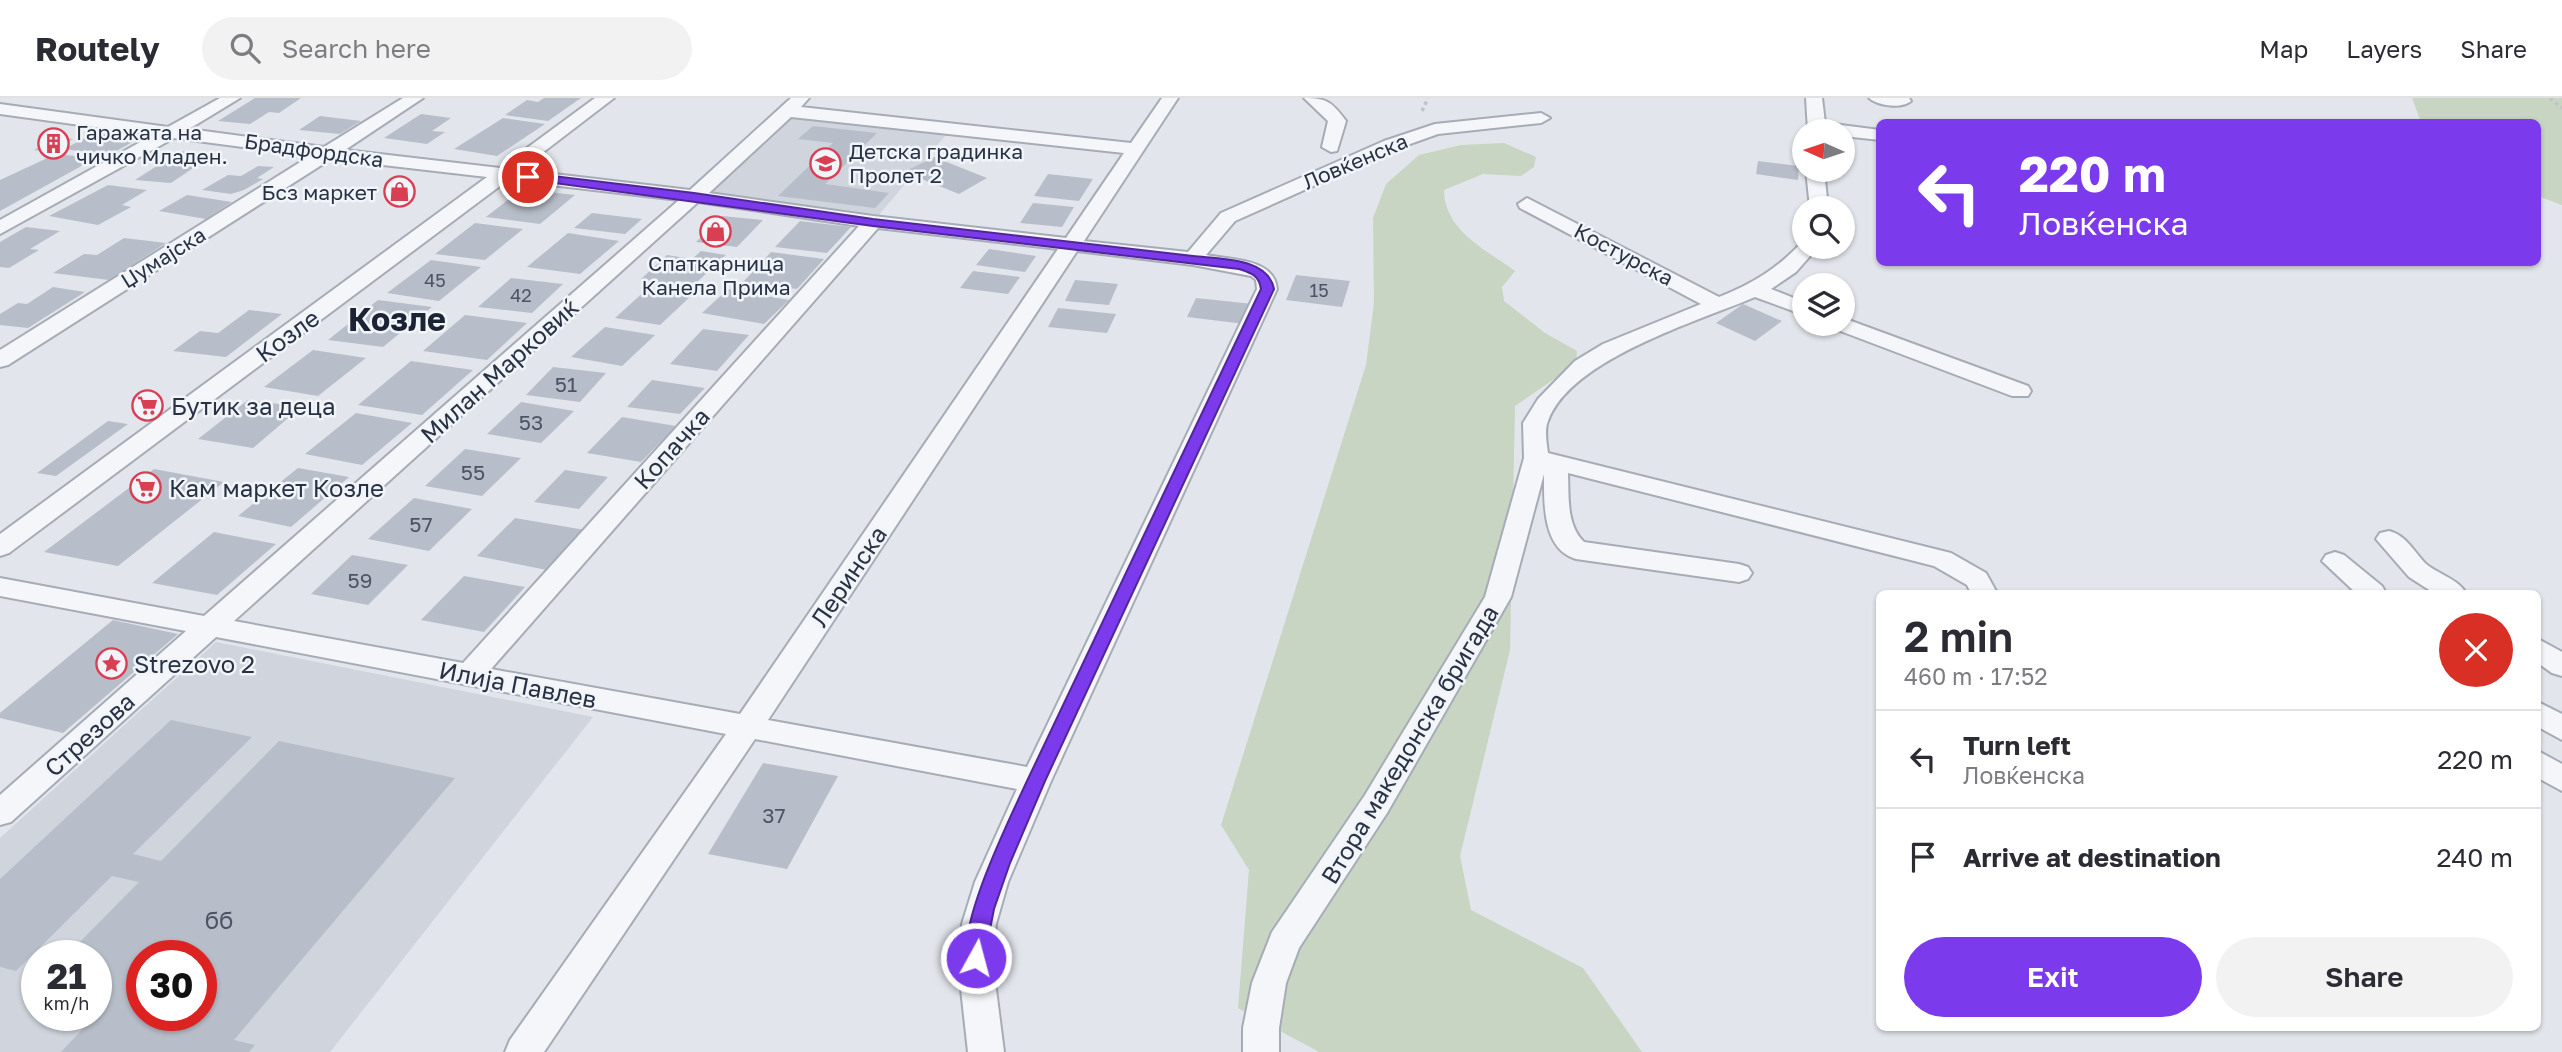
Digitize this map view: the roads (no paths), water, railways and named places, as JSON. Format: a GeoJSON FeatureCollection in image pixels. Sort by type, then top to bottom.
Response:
{"type":"FeatureCollection","features":[{"type":"Feature","properties":{"kind":"street"},"geometry":{"type":"LineString","coordinates":[[0,228],[232,98]]}},
{"type":"Feature","properties":{"kind":"street","name":"Џумајска"},"geometry":{"type":"LineString","coordinates":[[0,360],[415,98]]}},
{"type":"Feature","properties":{"kind":"street","name":"Козле"},"geometry":{"type":"LineString","coordinates":[[0,547],[606,98]]}},
{"type":"Feature","properties":{"kind":"street","name":"Милан Марковиќ"},"geometry":{"type":"LineString","coordinates":[[209,626],[801,98]]}},
{"type":"Feature","properties":{"kind":"street","name":"Леринска"},"geometry":{"type":"LineString","coordinates":[[523,1052],[748,726],[1170,98]]}},
{"type":"Feature","properties":{"kind":"street"},"geometry":{"type":"LineString","coordinates":[[1312,98],[1337,121],[1331,147]]}},
{"type":"Feature","properties":{"kind":"street"},"geometry":{"type":"LineString","coordinates":[[1814,98],[1815,119]]}},
{"type":"Feature","properties":{"kind":"street"},"geometry":{"type":"LineString","coordinates":[[1877,98],[1903,101]]}},
{"type":"Feature","properties":{"kind":"street","name":"Брадфордска"},"geometry":{"type":"LineString","coordinates":[[0,109],[504,174]]}},
{"type":"Feature","properties":{"kind":"street"},"geometry":{"type":"LineString","coordinates":[[787,111],[1134,149]]}},
{"type":"Feature","properties":{"kind":"street","name":"Ловќенска"},"geometry":{"type":"LineString","coordinates":[[1193,259],[1228,218],[1369,154],[1435,129],[1542,118]]}},
{"type":"Feature","properties":{"kind":"street"},"geometry":{"type":"LineString","coordinates":[[1855,133],[1876,135]]}},
{"type":"Feature","properties":{"kind":"street"},"geometry":{"type":"LineString","coordinates":[[504,174],[694,196],[873,222],[1193,259],[1258,271],[1266,279],[1267,289],[1000,863],[976,941],[976,976],[986,1052]]}},
{"type":"Feature","properties":{"kind":"street","name":"Костурска"},"geometry":{"type":"LineString","coordinates":[[1527,204],[1720,306]]}},
{"type":"Feature","properties":{"kind":"street","name":"Копачка"},"geometry":{"type":"LineString","coordinates":[[469,675],[873,222]]}},
{"type":"Feature","properties":{"kind":"street","name":"Втора македонска бригада"},"geometry":{"type":"LineString","coordinates":[[1261,1052],[1261,1028],[1269,983],[1284,942],[1376,804],[1498,597],[1545,461],[1535,423],[1549,400],[1583,366],[1611,349],[1755,290],[1789,268],[1797,259]]}},
{"type":"Feature","properties":{"kind":"street"},"geometry":{"type":"LineString","coordinates":[[1755,290],[1792,304]]}},
{"type":"Feature","properties":{"kind":"street"},"geometry":{"type":"LineString","coordinates":[[1855,329],[2020,391]]}},
{"type":"Feature","properties":{"kind":"street"},"geometry":{"type":"LineString","coordinates":[[1739,573],[1576,550],[1564,541],[1545,461],[1942,559],[1977,579],[1982,590]]}},
{"type":"Feature","properties":{"kind":"street"},"geometry":{"type":"LineString","coordinates":[[2389,539],[2418,571],[2448,590]]}},
{"type":"Feature","properties":{"kind":"street"},"geometry":{"type":"LineString","coordinates":[[2335,561],[2369,590]]}},
{"type":"Feature","properties":{"kind":"street","name":"Илија Павлев"},"geometry":{"type":"LineString","coordinates":[[0,587],[1036,781]]}},
{"type":"Feature","properties":{"kind":"street","name":"Стрезова"},"geometry":{"type":"LineString","coordinates":[[0,813],[209,626]]}},
{"type":"Feature","properties":{"kind":"street"},"geometry":{"type":"LineString","coordinates":[[2541,651],[2562,666]]}},
{"type":"Feature","properties":{"kind":"street"},"geometry":{"type":"LineString","coordinates":[[2541,715],[2562,729]]}},
{"type":"Feature","properties":{"kind":"street"},"geometry":{"type":"LineString","coordinates":[[2541,765],[2562,779]]}},
{"type":"Feature","properties":{"kind":"place","name":"Гаражата на чичко Младен."},"geometry":{"type":"Point","coordinates":[53,144]}},
{"type":"Feature","properties":{"kind":"place","name":"Детска градинка Пролет 2"},"geometry":{"type":"Point","coordinates":[826,163]}},
{"type":"Feature","properties":{"kind":"place","name":"Бсз маркет"},"geometry":{"type":"Point","coordinates":[400,192]}},
{"type":"Feature","properties":{"kind":"place","name":"Спаткарница Канела Прима"},"geometry":{"type":"Point","coordinates":[716,231]}},
{"type":"Feature","properties":{"kind":"place","name":"Бутик за деца"},"geometry":{"type":"Point","coordinates":[148,405]}},
{"type":"Feature","properties":{"kind":"place","name":"Кам маркет Козле"},"geometry":{"type":"Point","coordinates":[146,487]}},
{"type":"Feature","properties":{"kind":"place","name":"Strezovo 2"},"geometry":{"type":"Point","coordinates":[111,663]}},
{"type":"Feature","properties":{"kind":"district","name":"Козле"},"geometry":{"type":"Point","coordinates":[397,319]}}]}
